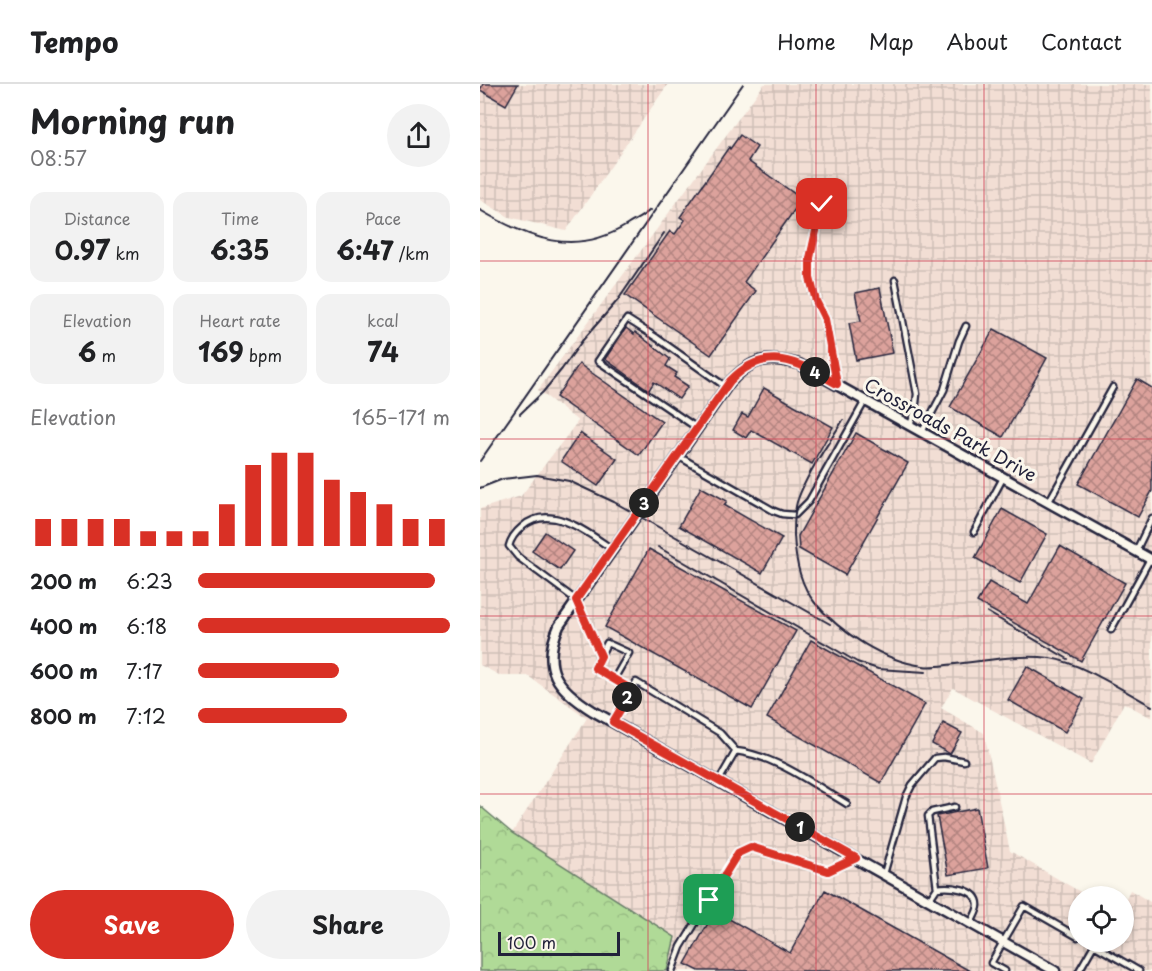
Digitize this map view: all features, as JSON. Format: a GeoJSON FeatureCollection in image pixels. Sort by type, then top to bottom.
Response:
{"type":"FeatureCollection","features":[{"type":"Feature","properties":{"kind":"street","name":"Crossroads Park Drive"},"geometry":{"type":"LineString","coordinates":[[1055,971],[570,697],[560,686],[554,672],[550,652],[552,641],[576,600],[726,387],[741,369],[754,362],[768,359],[799,364],[1151,559]]}},
{"type":"Feature","properties":{"kind":"lane"},"geometry":{"type":"LineString","coordinates":[[822,204],[810,258],[810,278],[816,301],[825,319],[837,384]]}},
{"type":"Feature","properties":{"kind":"lane"},"geometry":{"type":"LineString","coordinates":[[895,280],[917,394],[915,412],[910,425]]}},
{"type":"Feature","properties":{"kind":"lane"},"geometry":{"type":"LineString","coordinates":[[697,428],[598,362],[627,319],[726,387]]}},
{"type":"Feature","properties":{"kind":"lane"},"geometry":{"type":"LineString","coordinates":[[922,432],[945,390],[959,341],[966,326]]}},
{"type":"Feature","properties":{"kind":"lane"},"geometry":{"type":"LineString","coordinates":[[1048,503],[1113,387]]}},
{"type":"Feature","properties":{"kind":"lane"},"geometry":{"type":"LineString","coordinates":[[678,456],[774,511],[795,515],[809,501],[866,400]]}},
{"type":"Feature","properties":{"kind":"lane"},"geometry":{"type":"LineString","coordinates":[[974,532],[1003,477]]}},
{"type":"Feature","properties":{"kind":"lane"},"geometry":{"type":"LineString","coordinates":[[601,656],[576,600],[518,557],[509,546],[511,539],[526,523],[541,517],[555,518],[585,532],[612,549]]}},
{"type":"Feature","properties":{"kind":"lane"},"geometry":{"type":"LineString","coordinates":[[1136,551],[1152,518]]}},
{"type":"Feature","properties":{"kind":"lane"},"geometry":{"type":"LineString","coordinates":[[1111,630],[1151,559]]}},
{"type":"Feature","properties":{"kind":"lane"},"geometry":{"type":"LineString","coordinates":[[614,679],[629,653],[607,644],[595,668],[632,690]]}},
{"type":"Feature","properties":{"kind":"lane"},"geometry":{"type":"LineString","coordinates":[[613,722],[636,682],[720,734],[736,751],[772,762],[847,804]]}},
{"type":"Feature","properties":{"kind":"lane"},"geometry":{"type":"LineString","coordinates":[[718,782],[736,751]]}},
{"type":"Feature","properties":{"kind":"lane"},"geometry":{"type":"LineString","coordinates":[[884,874],[906,797],[912,785],[935,758],[944,757],[964,761]]}},
{"type":"Feature","properties":{"kind":"lane"},"geometry":{"type":"LineString","coordinates":[[938,888],[928,816],[932,812],[955,807]]}},
{"type":"Feature","properties":{"kind":"lane"},"geometry":{"type":"LineString","coordinates":[[672,971],[681,947],[738,853],[751,847],[828,871],[856,858]]}},
{"type":"Feature","properties":{"kind":"lane"},"geometry":{"type":"LineString","coordinates":[[929,900],[938,888],[949,886],[966,891],[976,899],[978,906],[971,924]]}},
{"type":"Feature","properties":{"kind":"lane"},"geometry":{"type":"LineString","coordinates":[[1005,971],[991,963],[1024,906],[1068,931]]}},
{"type":"Feature","properties":{"kind":"lane"},"geometry":{"type":"LineString","coordinates":[[1079,971],[1090,952]]}},
{"type":"Feature","properties":{"kind":"lane"},"geometry":{"type":"LineString","coordinates":[[1106,952],[1139,971]]}},
{"type":"Feature","properties":{"kind":"shaded area"},"geometry":{"type":"Polygon","coordinates":[[[480,84],[668,84],[566,231],[509,217],[480,200],[480,84]]]}},
{"type":"Feature","properties":{"kind":"shaded area"},"geometry":{"type":"Polygon","coordinates":[[[764,84],[1152,84],[1152,718],[1124,703],[1091,764],[953,688],[941,708],[984,733],[1010,851],[1070,886],[1068,886],[1068,952],[1134,952],[1134,892],[1152,903],[1152,971],[667,971],[675,937],[512,833],[587,718],[528,676],[501,676],[480,665],[480,509],[521,496],[578,421],[538,390],[764,84]]]}},
{"type":"Feature","properties":{"kind":"green space"},"geometry":{"type":"Polygon","coordinates":[[[480,806],[512,833],[675,937],[667,971],[480,971],[480,806]]]}},
{"type":"Feature","properties":{"kind":"building"},"geometry":{"type":"Polygon","coordinates":[[[483,84],[518,84],[506,105],[480,90],[483,84]]]}},
{"type":"Feature","properties":{"kind":"building"},"geometry":{"type":"Polygon","coordinates":[[[740,135],[757,147],[748,161],[802,199],[744,282],[756,291],[711,355],[625,295],[670,231],[675,234],[685,220],[680,217],[740,135]]]}},
{"type":"Feature","properties":{"kind":"building"},"geometry":{"type":"Polygon","coordinates":[[[880,288],[893,353],[856,360],[849,323],[861,321],[855,293],[880,288]]]}},
{"type":"Feature","properties":{"kind":"building"},"geometry":{"type":"Polygon","coordinates":[[[626,328],[634,334],[635,332],[670,359],[666,366],[677,373],[674,377],[688,386],[679,399],[654,382],[649,390],[605,359],[626,328]]]}},
{"type":"Feature","properties":{"kind":"building"},"geometry":{"type":"Polygon","coordinates":[[[994,329],[1047,358],[1003,437],[950,407],[994,329]]]}},
{"type":"Feature","properties":{"kind":"building"},"geometry":{"type":"Polygon","coordinates":[[[579,364],[662,422],[639,455],[556,397],[579,364]]]}},
{"type":"Feature","properties":{"kind":"building"},"geometry":{"type":"Polygon","coordinates":[[[1137,379],[1152,388],[1152,491],[1138,517],[1078,484],[1137,379]]]}},
{"type":"Feature","properties":{"kind":"building"},"geometry":{"type":"Polygon","coordinates":[[[764,388],[833,427],[812,464],[751,430],[746,438],[733,430],[742,414],[748,417],[764,388]]]}},
{"type":"Feature","properties":{"kind":"building"},"geometry":{"type":"Polygon","coordinates":[[[580,433],[617,459],[598,486],[561,461],[580,433]]]}},
{"type":"Feature","properties":{"kind":"building"},"geometry":{"type":"Polygon","coordinates":[[[856,433],[908,463],[845,575],[799,549],[798,536],[856,433]]]}},
{"type":"Feature","properties":{"kind":"building"},"geometry":{"type":"Polygon","coordinates":[[[701,487],[727,501],[724,505],[782,538],[762,573],[679,526],[701,487]]]}},
{"type":"Feature","properties":{"kind":"building"},"geometry":{"type":"Polygon","coordinates":[[[1002,509],[1047,534],[1020,583],[975,558],[1002,509]]]}},
{"type":"Feature","properties":{"kind":"building"},"geometry":{"type":"Polygon","coordinates":[[[545,532],[573,551],[560,570],[532,551],[545,532]]]}},
{"type":"Feature","properties":{"kind":"building"},"geometry":{"type":"Polygon","coordinates":[[[1060,546],[1125,583],[1081,661],[977,602],[989,582],[1028,604],[1060,546]]]}},
{"type":"Feature","properties":{"kind":"building"},"geometry":{"type":"Polygon","coordinates":[[[649,549],[796,631],[752,709],[605,627],[649,549]]]}},
{"type":"Feature","properties":{"kind":"building"},"geometry":{"type":"Polygon","coordinates":[[[811,640],[925,704],[881,783],[767,718],[811,640]]]}},
{"type":"Feature","properties":{"kind":"building"},"geometry":{"type":"Polygon","coordinates":[[[1027,666],[1084,699],[1065,732],[1008,700],[1027,666]]]}},
{"type":"Feature","properties":{"kind":"building"},"geometry":{"type":"Polygon","coordinates":[[[943,723],[962,733],[950,754],[932,744],[943,723]]]}},
{"type":"Feature","properties":{"kind":"building"},"geometry":{"type":"Polygon","coordinates":[[[977,808],[988,868],[948,875],[937,816],[977,808]]]}},
{"type":"Feature","properties":{"kind":"building"},"geometry":{"type":"Polygon","coordinates":[[[825,890],[970,971],[699,971],[685,964],[715,911],[790,953],[825,890]]]}},
{"type":"Feature","properties":{"kind":"railway"},"geometry":{"type":"LineString","coordinates":[[480,461],[743,84]]}},
{"type":"Feature","properties":{"kind":"railway"},"geometry":{"type":"LineString","coordinates":[[480,210],[534,236],[571,242],[608,235],[650,210]]}},
{"type":"Feature","properties":{"kind":"railway"},"geometry":{"type":"LineString","coordinates":[[520,414],[543,392],[582,341],[618,300],[664,233]]}},
{"type":"Feature","properties":{"kind":"railway"},"geometry":{"type":"LineString","coordinates":[[843,420],[807,478],[794,516],[796,552],[802,579],[815,603],[837,625],[879,652],[923,666],[1014,657],[1038,657],[1062,661],[1089,671],[1152,706]]}},
{"type":"Feature","properties":{"kind":"railway"},"geometry":{"type":"LineString","coordinates":[[480,488],[503,479],[537,475],[569,481],[614,502],[830,624]]}},
{"type":"Feature","properties":{"kind":"railway"},"geometry":{"type":"LineString","coordinates":[[658,547],[857,662],[878,669],[926,672]]}},
{"type":"Feature","properties":{"kind":"railway"},"geometry":{"type":"LineString","coordinates":[[987,612],[1068,659]]}},
{"type":"Feature","properties":{"kind":"route"},"geometry":{"type":"LineString","coordinates":[[709,900],[738,853],[751,847],[828,871],[856,858],[613,722],[632,690],[595,668],[601,656],[576,600],[730,381],[741,369],[754,362],[768,359],[781,360],[799,364],[837,384],[825,319],[816,301],[810,278],[810,258],[822,204]]}}]}
